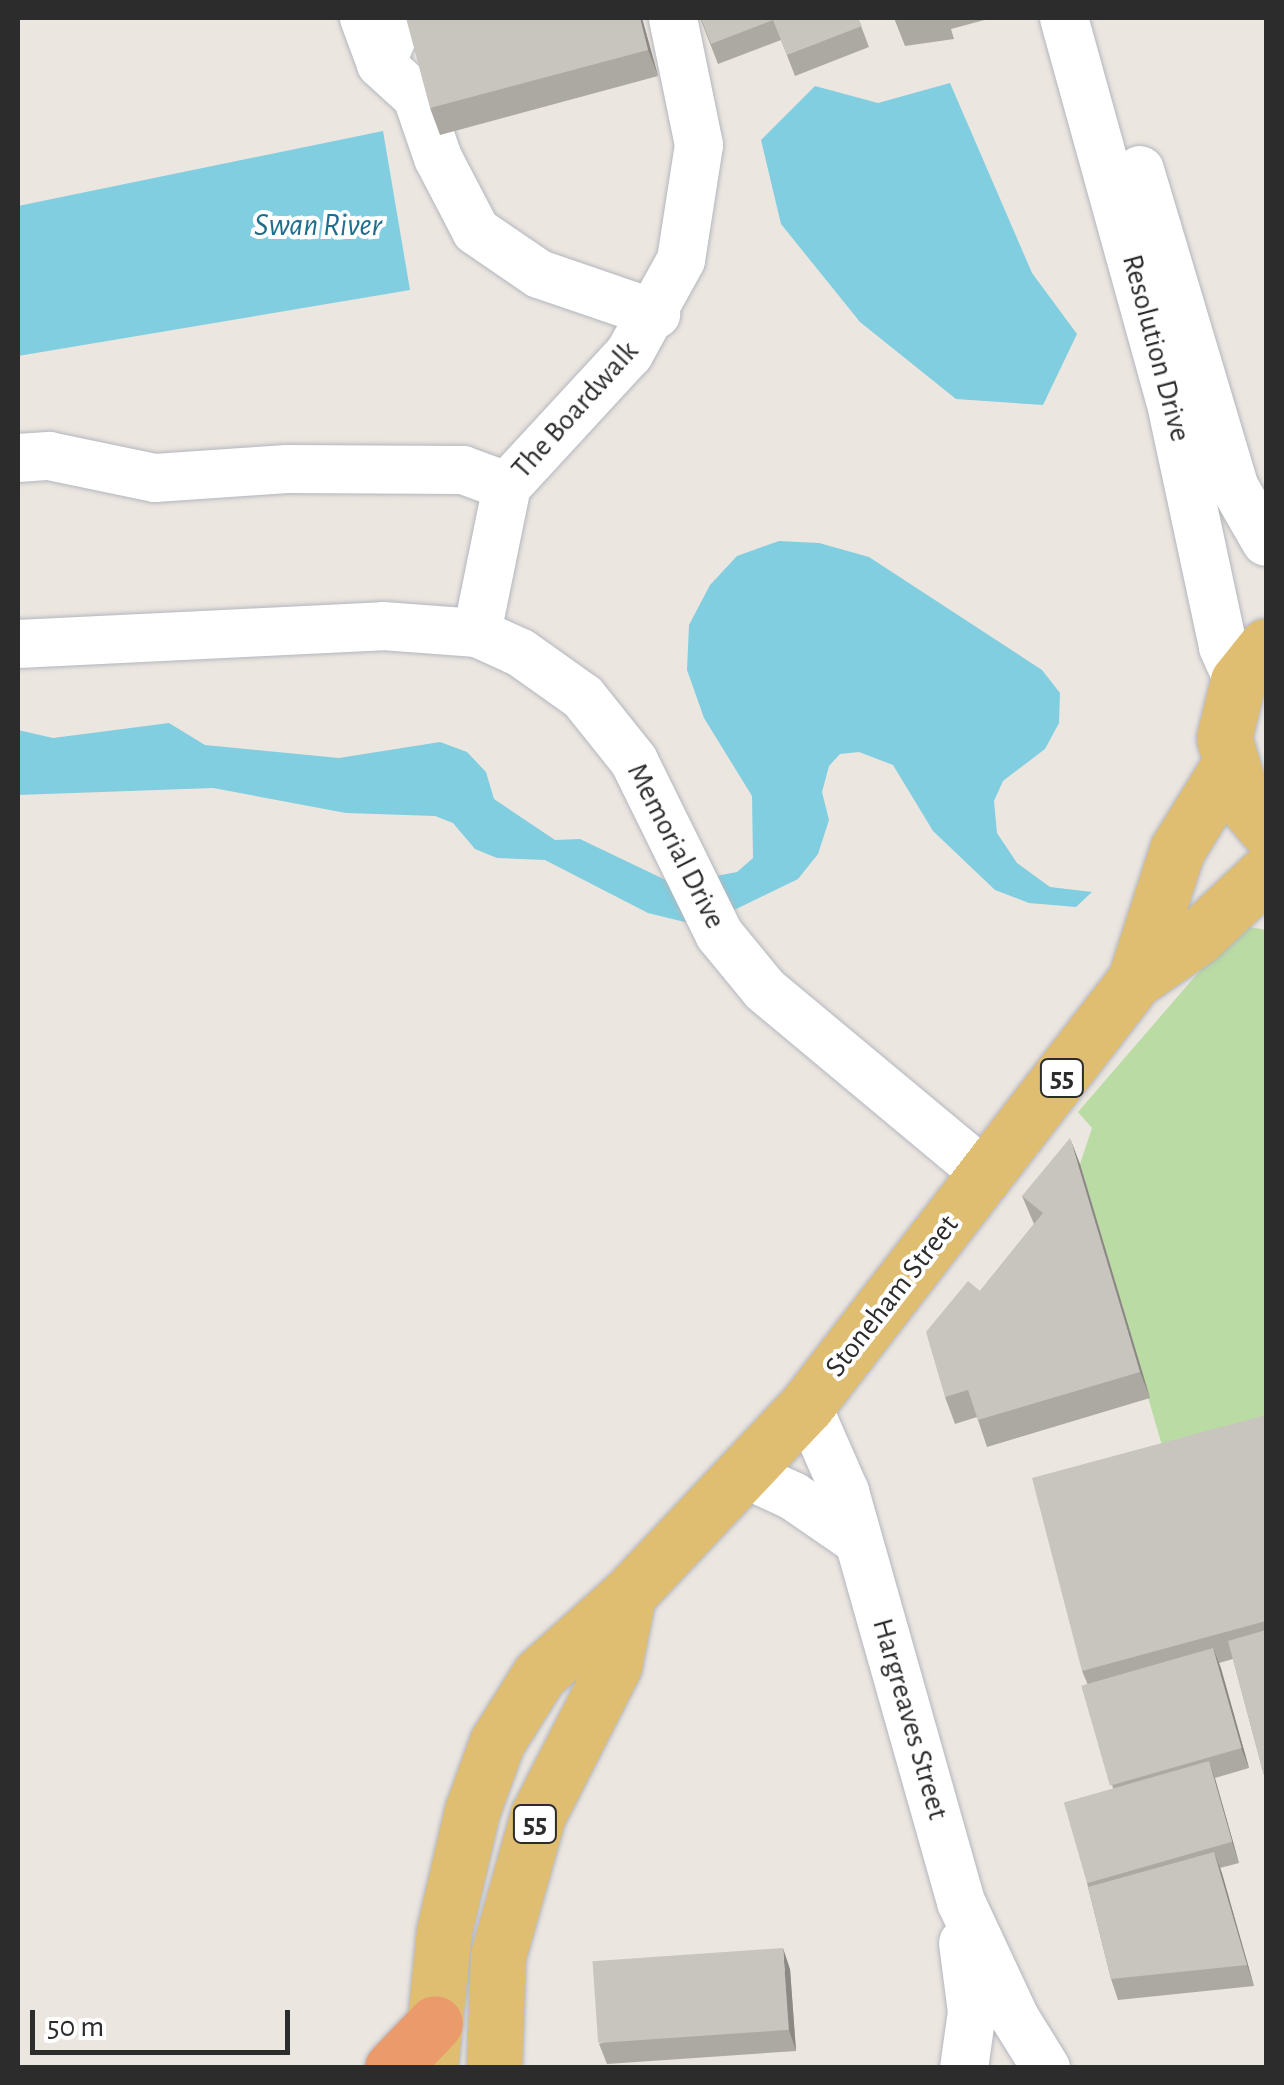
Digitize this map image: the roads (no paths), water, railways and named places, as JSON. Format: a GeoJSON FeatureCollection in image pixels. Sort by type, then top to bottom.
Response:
{"type":"FeatureCollection","features":[{"type":"Feature","properties":{"kind":"highway"},"geometry":{"type":"LineString","coordinates":[[392,2068],[432,2045]]}},
{"type":"Feature","properties":{"kind":"main road"},"geometry":{"type":"LineString","coordinates":[[1252,664],[1224,738],[1228,767],[1243,801],[1266,828]]}},
{"type":"Feature","properties":{"kind":"main road","name":"Stoneham Street"},"geometry":{"type":"LineString","coordinates":[[432,2045],[444,1931],[472,1811],[497,1742],[538,1675],[628,1595],[807,1405],[988,1176],[1135,980],[1177,850],[1228,767]]}},
{"type":"Feature","properties":{"kind":"main road","name":"Stoneham Street"},"geometry":{"type":"LineString","coordinates":[[1135,980],[1246,912],[1266,873]]}},
{"type":"Feature","properties":{"kind":"main road","name":"55"},"geometry":{"type":"LineString","coordinates":[[494,2068],[498,1956],[538,1814],[614,1666],[628,1595]]}},
{"type":"Feature","properties":{"kind":"street"},"geometry":{"type":"LineString","coordinates":[[364,18],[381,64],[417,97],[438,158],[476,231],[539,274],[656,314]]}},
{"type":"Feature","properties":{"kind":"street"},"geometry":{"type":"LineString","coordinates":[[381,64],[396,29],[415,18]]}},
{"type":"Feature","properties":{"kind":"street","name":"The Boardwalk"},"geometry":{"type":"LineString","coordinates":[[478,633],[506,486],[630,354],[656,314],[681,260],[699,144],[672,18]]}},
{"type":"Feature","properties":{"kind":"street","name":"Resolution Drive"},"geometry":{"type":"LineString","coordinates":[[1064,18],[1170,399],[1223,647],[1252,664]]}},
{"type":"Feature","properties":{"kind":"street","name":"Resolution Drive"},"geometry":{"type":"LineString","coordinates":[[1097,18],[1213,422],[1235,488],[1266,542]]}},
{"type":"Feature","properties":{"kind":"street"},"geometry":{"type":"LineString","coordinates":[[18,458],[49,456],[155,478],[286,469],[463,470],[506,486]]}},
{"type":"Feature","properties":{"kind":"street","name":"Memorial Drive"},"geometry":{"type":"LineString","coordinates":[[18,644],[383,626],[478,633],[522,654],[584,697],[634,761],[690,865],[720,934],[765,990],[988,1176]]}},
{"type":"Feature","properties":{"kind":"street","name":"Hargreaves Street"},"geometry":{"type":"LineString","coordinates":[[807,1405],[845,1492],[854,1538],[882,1616],[961,1902],[972,2012],[964,2068]]}},
{"type":"Feature","properties":{"kind":"street"},"geometry":{"type":"LineString","coordinates":[[743,1473],[794,1496],[854,1538]]}},
{"type":"Feature","properties":{"kind":"street","name":"Hargreaves Street"},"geometry":{"type":"LineString","coordinates":[[961,1902],[1046,2068]]}},
{"type":"Feature","properties":{"kind":"water"},"geometry":{"type":"Polygon","coordinates":[[[950,83],[1032,273],[1077,334],[1043,405],[956,399],[860,322],[781,224],[761,140],[815,86],[878,103],[950,83]]]}},
{"type":"Feature","properties":{"kind":"water","name":"Swan River"},"geometry":{"type":"Polygon","coordinates":[[[383,131],[410,290],[18,356],[18,206],[383,131]]]}},
{"type":"Feature","properties":{"kind":"water"},"geometry":{"type":"Polygon","coordinates":[[[779,541],[819,543],[869,557],[1042,670],[1060,693],[1059,723],[1045,749],[1003,781],[994,801],[997,833],[1017,863],[1050,887],[1092,892],[1076,907],[1029,903],[995,890],[933,831],[893,765],[859,752],[840,754],[829,766],[822,792],[829,820],[818,854],[798,879],[701,926],[648,913],[545,860],[497,858],[475,849],[453,823],[435,816],[346,813],[213,788],[18,795],[18,730],[53,738],[169,723],[205,745],[339,758],[440,742],[467,752],[486,772],[494,799],[555,840],[580,839],[674,884],[737,872],[753,858],[752,796],[704,718],[687,670],[689,625],[710,585],[737,556],[779,541]]]}}]}
